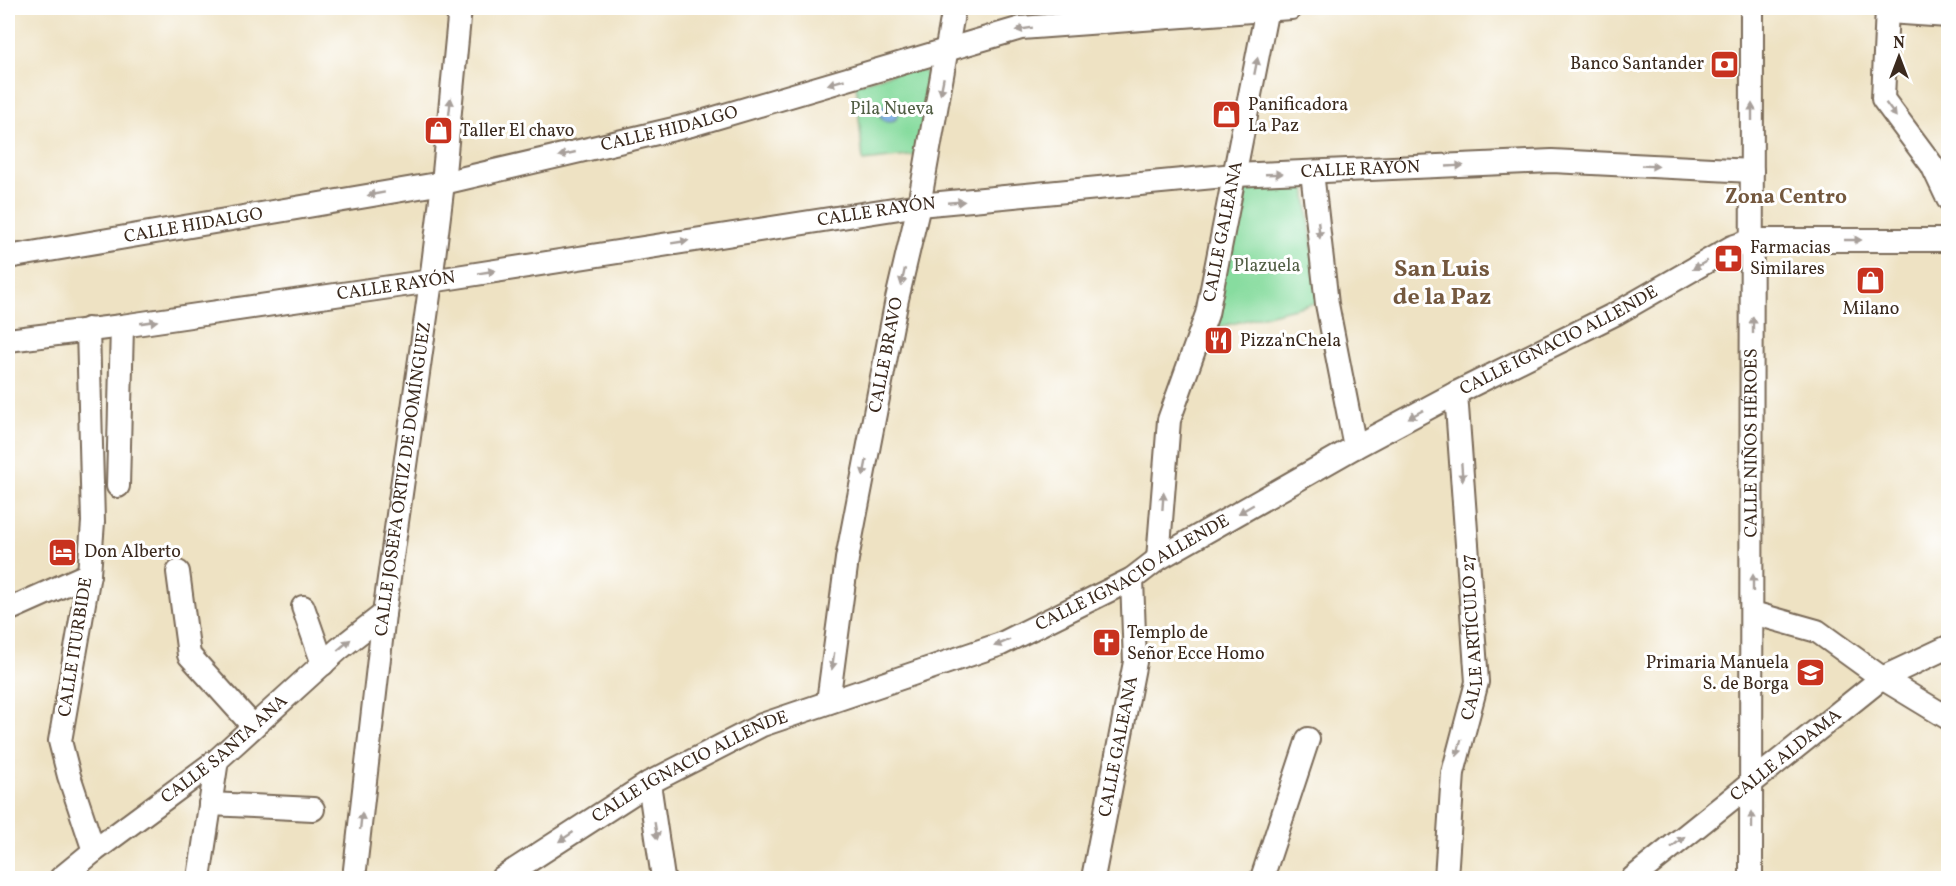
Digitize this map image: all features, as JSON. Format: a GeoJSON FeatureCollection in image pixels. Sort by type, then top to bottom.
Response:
{"type":"FeatureCollection","features":[{"type":"Feature","properties":{"kind":"street","name":"CALLE JOSEFA ORTIZ DE DOMÍNGUEZ"},"geometry":{"type":"LineString","coordinates":[[354,879],[384,614],[443,183],[460,8]]}},
{"type":"Feature","properties":{"kind":"street","name":"CALLE BRAVO"},"geometry":{"type":"LineString","coordinates":[[828,702],[847,559],[897,299],[919,205],[954,8]]}},
{"type":"Feature","properties":{"kind":"street","name":"CALLE GALEANA"},"geometry":{"type":"LineString","coordinates":[[1158,559],[1169,420],[1207,314],[1267,8]]}},
{"type":"Feature","properties":{"kind":"street","name":"CALLE HIDALGO"},"geometry":{"type":"LineString","coordinates":[[8,257],[443,183],[692,125],[1021,28],[1291,8]]}},
{"type":"Feature","properties":{"kind":"street","name":"CALLE NIÑOS HÉROES"},"geometry":{"type":"LineString","coordinates":[[1751,879],[1752,8]]}},
{"type":"Feature","properties":{"kind":"street"},"geometry":{"type":"LineString","coordinates":[[1948,16],[1887,10],[1883,99],[1932,165],[1948,199]]}},
{"type":"Feature","properties":{"kind":"street","name":"CALLE RAYÓN"},"geometry":{"type":"LineString","coordinates":[[8,340],[122,326],[431,281],[919,205],[1235,175],[1552,161],[1752,171]]}},
{"type":"Feature","properties":{"kind":"street"},"geometry":{"type":"LineString","coordinates":[[1312,172],[1327,304],[1355,447]]}},
{"type":"Feature","properties":{"kind":"street"},"geometry":{"type":"LineString","coordinates":[[1753,240],[1948,240]]}},
{"type":"Feature","properties":{"kind":"street","name":"CALLE IGNACIO ALLENDE"},"geometry":{"type":"LineString","coordinates":[[502,879],[649,783],[762,724],[1002,644],[1132,579],[1158,559],[1355,447],[1456,393],[1617,313],[1732,247],[1753,240]]}},
{"type":"Feature","properties":{"kind":"street"},"geometry":{"type":"LineString","coordinates":[[118,486],[122,326]]}},
{"type":"Feature","properties":{"kind":"street","name":"CALLE ITURBIDE"},"geometry":{"type":"LineString","coordinates":[[88,329],[93,522],[89,574],[60,741],[94,851]]}},
{"type":"Feature","properties":{"kind":"street","name":"CALLE ARTÍCULO 27"},"geometry":{"type":"LineString","coordinates":[[1446,879],[1453,773],[1477,682],[1456,393]]}},
{"type":"Feature","properties":{"kind":"street"},"geometry":{"type":"LineString","coordinates":[[178,572],[189,656],[253,726]]}},
{"type":"Feature","properties":{"kind":"street"},"geometry":{"type":"LineString","coordinates":[[8,610],[89,574]]}},
{"type":"Feature","properties":{"kind":"street","name":"CALLE GALEANA"},"geometry":{"type":"LineString","coordinates":[[1093,879],[1135,663],[1132,579]]}},
{"type":"Feature","properties":{"kind":"street"},"geometry":{"type":"LineString","coordinates":[[303,607],[322,664]]}},
{"type":"Feature","properties":{"kind":"street"},"geometry":{"type":"LineString","coordinates":[[1753,613],[1817,631],[1882,678],[1948,718]]}},
{"type":"Feature","properties":{"kind":"street","name":"CALLE SANTA ANA"},"geometry":{"type":"LineString","coordinates":[[61,879],[94,851],[216,760],[322,664],[384,614]]}},
{"type":"Feature","properties":{"kind":"street","name":"CALLE ALDAMA"},"geometry":{"type":"LineString","coordinates":[[1633,879],[1882,678],[1948,647]]}},
{"type":"Feature","properties":{"kind":"street"},"geometry":{"type":"LineString","coordinates":[[1262,879],[1308,739]]}},
{"type":"Feature","properties":{"kind":"street"},"geometry":{"type":"LineString","coordinates":[[199,879],[216,760]]}},
{"type":"Feature","properties":{"kind":"street"},"geometry":{"type":"LineString","coordinates":[[649,783],[663,879]]}},
{"type":"Feature","properties":{"kind":"street"},"geometry":{"type":"LineString","coordinates":[[210,804],[313,809]]}},
{"type":"Feature","properties":{"kind":"green space","name":"Pila Nueva"},"geometry":{"type":"Polygon","coordinates":[[[918,66],[931,78],[917,155],[863,161],[856,84],[918,66]]]}},
{"type":"Feature","properties":{"kind":"green space","name":"Plazuela"},"geometry":{"type":"Polygon","coordinates":[[[1304,178],[1319,302],[1207,330],[1238,179],[1304,178]]]}},
{"type":"Feature","properties":{"kind":"water"},"geometry":{"type":"Polygon","coordinates":[[[889,104],[895,107],[898,113],[895,119],[889,122],[883,119],[880,113],[883,107],[889,104]]]}},
{"type":"Feature","properties":{"kind":"place","name":"Banco Santander"},"geometry":{"type":"Point","coordinates":[1725,64]}},
{"type":"Feature","properties":{"kind":"place","name":"Panificadora La Paz"},"geometry":{"type":"Point","coordinates":[1227,115]}},
{"type":"Feature","properties":{"kind":"place","name":"Taller El chavo"},"geometry":{"type":"Point","coordinates":[439,131]}},
{"type":"Feature","properties":{"kind":"place","name":"Farmacias Similares"},"geometry":{"type":"Point","coordinates":[1729,258]}},
{"type":"Feature","properties":{"kind":"place","name":"Milano"},"geometry":{"type":"Point","coordinates":[1871,280]}},
{"type":"Feature","properties":{"kind":"place","name":"Pizza'nChela"},"geometry":{"type":"Point","coordinates":[1219,341]}},
{"type":"Feature","properties":{"kind":"place","name":"Don Alberto"},"geometry":{"type":"Point","coordinates":[63,552]}},
{"type":"Feature","properties":{"kind":"place","name":"Templo de Señor Ecce Homo"},"geometry":{"type":"Point","coordinates":[1106,643]}},
{"type":"Feature","properties":{"kind":"place","name":"Primaria Manuela S. de Borga"},"geometry":{"type":"Point","coordinates":[1810,673]}},
{"type":"Feature","properties":{"kind":"district","name":"Zona Centro"},"geometry":{"type":"Point","coordinates":[1786,197]}},
{"type":"Feature","properties":{"kind":"district","name":"San Luis de la Paz"},"geometry":{"type":"Point","coordinates":[1442,284]}}]}
